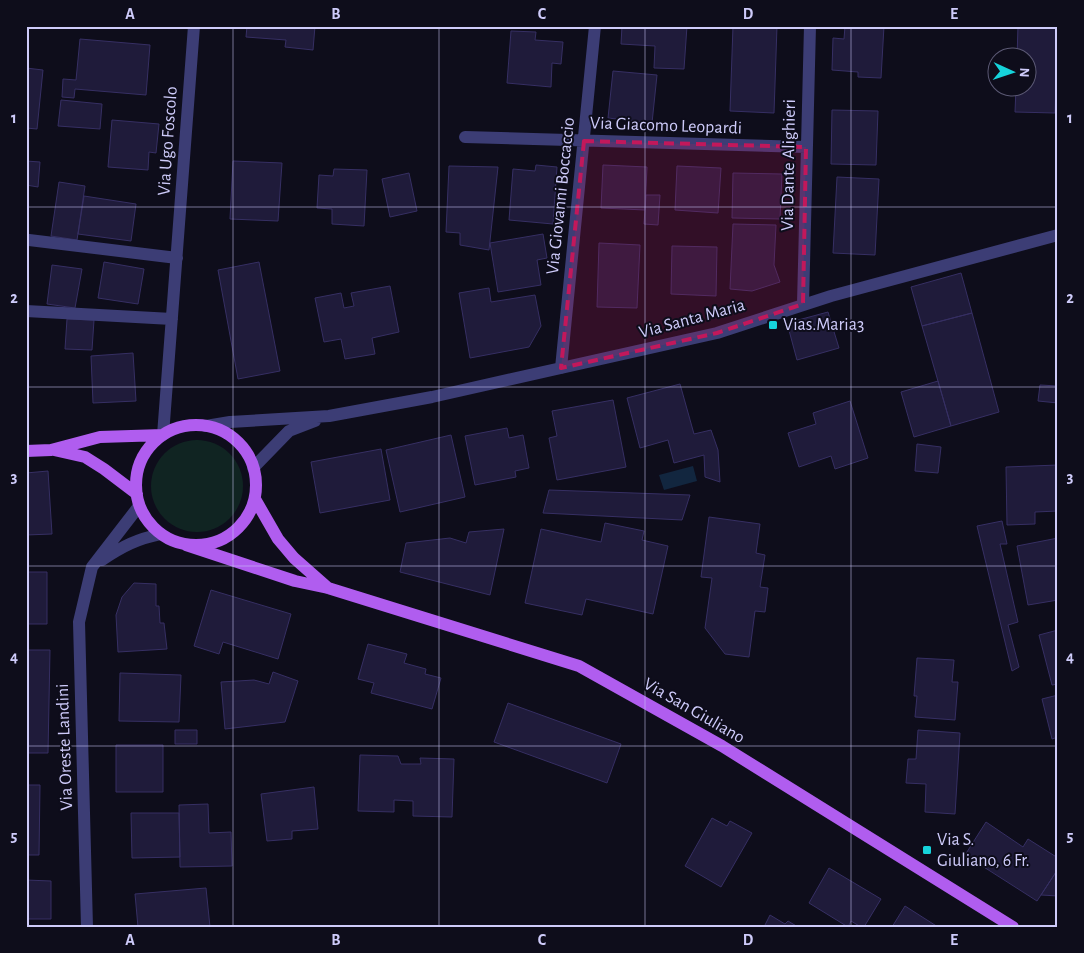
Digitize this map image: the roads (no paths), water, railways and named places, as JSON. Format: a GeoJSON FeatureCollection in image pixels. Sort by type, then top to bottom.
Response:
{"type":"FeatureCollection","features":[{"type":"Feature","properties":{"kind":"main road"},"geometry":{"type":"LineString","coordinates":[[51,450],[90,460],[138,500],[152,526],[161,534],[173,541],[186,545],[207,545],[220,541],[232,534],[246,518],[255,499],[256,483],[253,468],[248,454],[238,442],[220,430],[206,426],[184,426],[163,435],[150,446],[141,460],[137,477],[138,500]]}},
{"type":"Feature","properties":{"kind":"main road"},"geometry":{"type":"LineString","coordinates":[[26,451],[51,450],[100,437],[163,435]]}},
{"type":"Feature","properties":{"kind":"main road"},"geometry":{"type":"LineString","coordinates":[[255,499],[274,533],[286,548],[328,588]]}},
{"type":"Feature","properties":{"kind":"main road","name":"Via San Giuliano"},"geometry":{"type":"LineString","coordinates":[[186,545],[295,581],[328,588],[579,666],[722,746],[1013,927]]}},
{"type":"Feature","properties":{"kind":"street","name":"Via Ugo Foscolo"},"geometry":{"type":"LineString","coordinates":[[163,435],[194,26]]}},
{"type":"Feature","properties":{"kind":"street","name":"Via Giovanni Boccaccio"},"geometry":{"type":"LineString","coordinates":[[561,368],[595,26]]}},
{"type":"Feature","properties":{"kind":"street","name":"Via Dante Alighieri"},"geometry":{"type":"LineString","coordinates":[[803,304],[810,26]]}},
{"type":"Feature","properties":{"kind":"street","name":"Via Giacomo Leopardi"},"geometry":{"type":"LineString","coordinates":[[465,137],[806,147]]}},
{"type":"Feature","properties":{"kind":"street","name":"Via Santa Maria"},"geometry":{"type":"LineString","coordinates":[[330,416],[432,396],[717,333],[803,304],[1058,234]]}},
{"type":"Feature","properties":{"kind":"street"},"geometry":{"type":"LineString","coordinates":[[29,240],[177,258]]}},
{"type":"Feature","properties":{"kind":"street"},"geometry":{"type":"LineString","coordinates":[[26,311],[172,319]]}},
{"type":"Feature","properties":{"kind":"street"},"geometry":{"type":"LineString","coordinates":[[206,426],[230,422],[330,416]]}},
{"type":"Feature","properties":{"kind":"street"},"geometry":{"type":"LineString","coordinates":[[253,468],[289,431],[330,416]]}},
{"type":"Feature","properties":{"kind":"street","name":"Via Oreste Landini"},"geometry":{"type":"LineString","coordinates":[[87,927],[79,622],[92,567],[138,500]]}},
{"type":"Feature","properties":{"kind":"street"},"geometry":{"type":"LineString","coordinates":[[92,567],[127,544],[142,538],[161,534]]}},
{"type":"Feature","properties":{"kind":"water"},"geometry":{"type":"Polygon","coordinates":[[[693,466],[697,481],[664,490],[659,475],[693,466]]]}},
{"type":"Feature","properties":{"kind":"place","name":"Vias.Maria3"},"geometry":{"type":"Point","coordinates":[773,325]}},
{"type":"Feature","properties":{"kind":"place","name":"Via S. Giuliano, 6 Fr."},"geometry":{"type":"Point","coordinates":[927,850]}}]}
